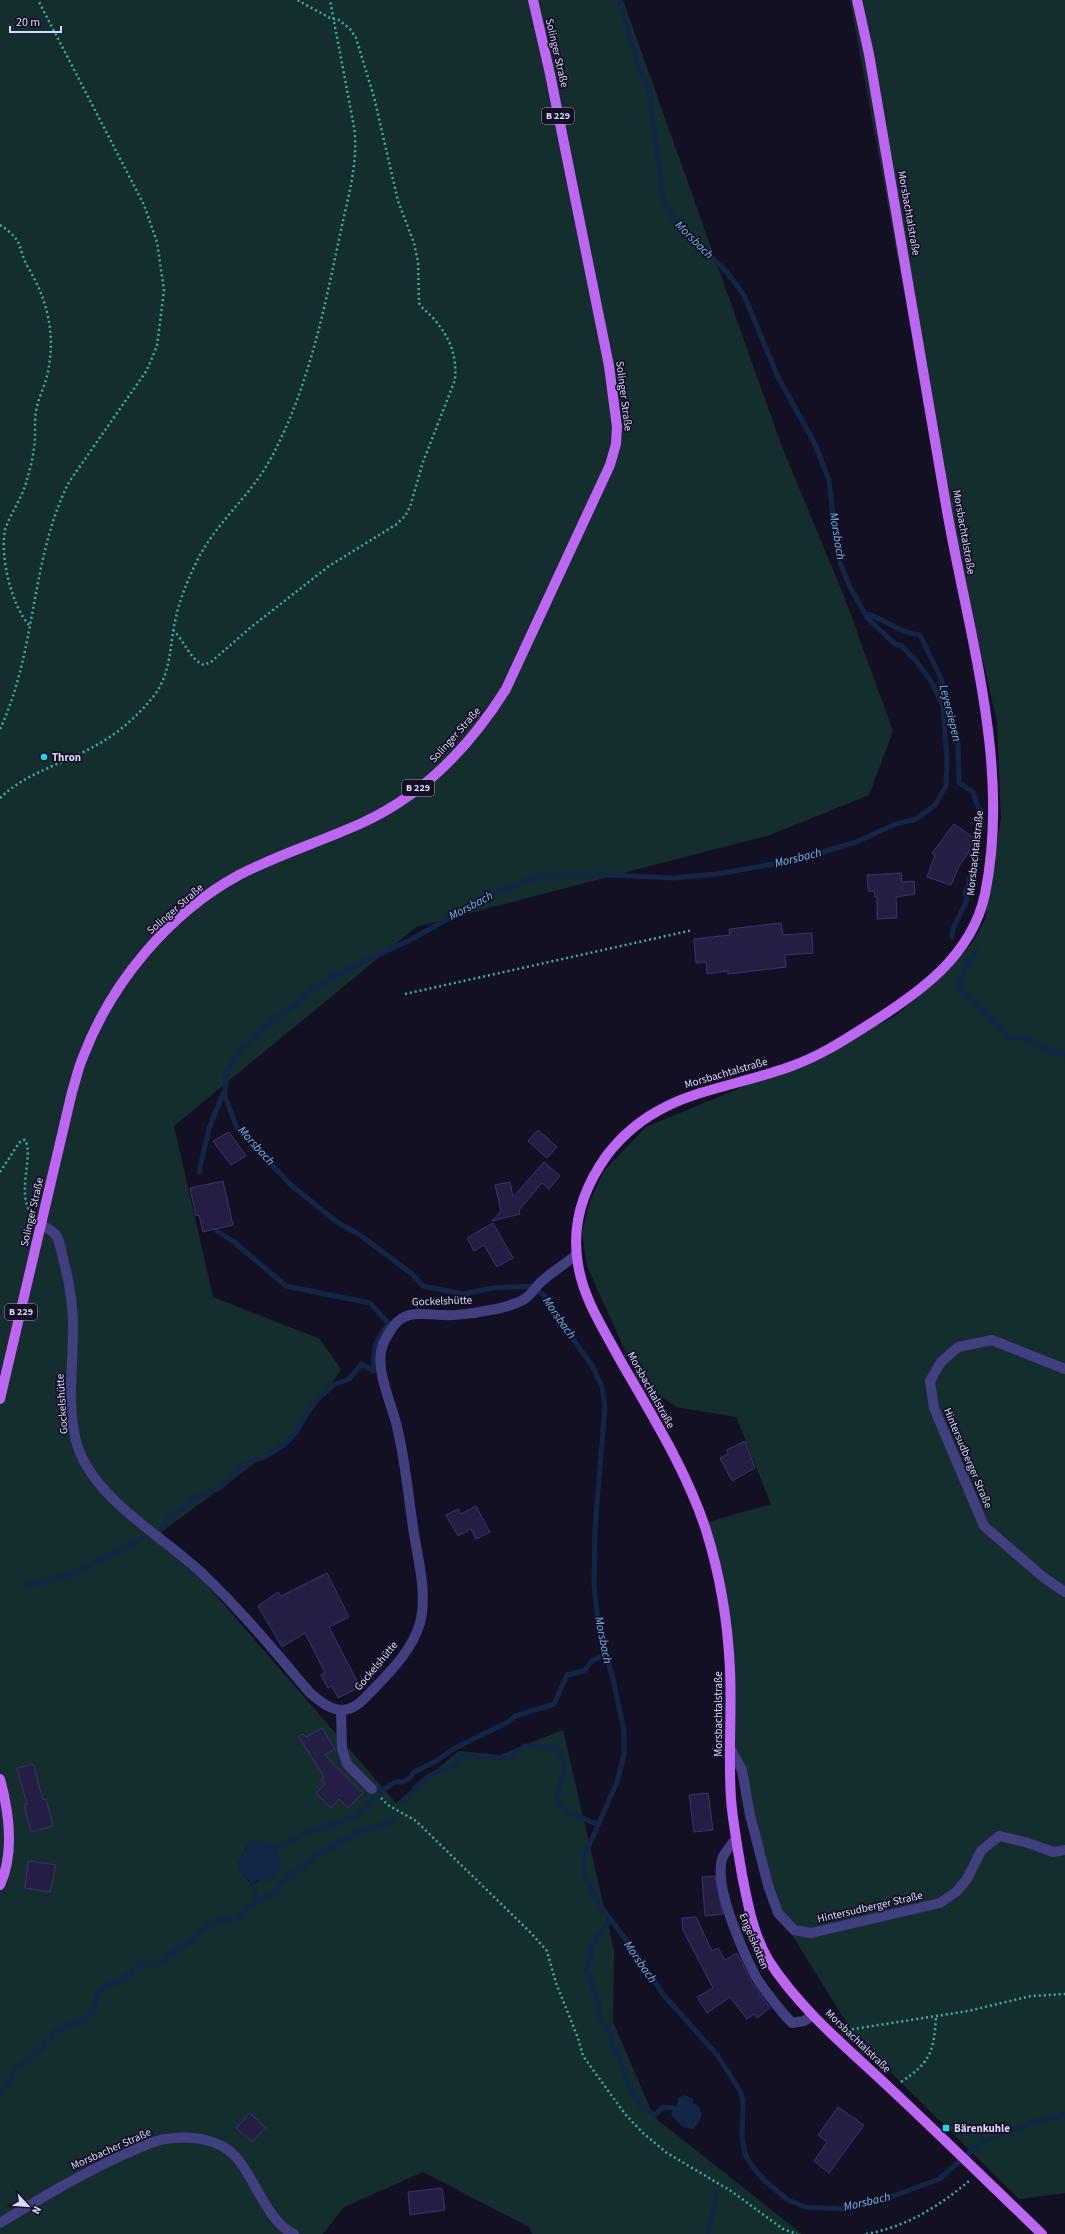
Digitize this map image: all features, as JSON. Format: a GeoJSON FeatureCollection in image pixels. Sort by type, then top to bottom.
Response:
{"type":"FeatureCollection","features":[{"type":"Feature","properties":{"kind":"main road","name":"Solinger Straße"},"geometry":{"type":"LineString","coordinates":[[0,1399],[83,1057],[107,1007],[122,983],[145,953],[166,931],[211,892],[238,876],[364,822],[389,808],[432,777],[456,756],[488,718],[506,689],[610,465],[616,444],[617,427],[608,366],[550,74],[532,0]]}},
{"type":"Feature","properties":{"kind":"main road","name":"Morsbachtalstraße"},"geometry":{"type":"LineString","coordinates":[[857,0],[870,62],[948,512],[988,732],[993,815],[985,894],[973,928],[954,957],[930,982],[882,1016],[823,1052],[785,1069],[697,1093],[659,1110],[631,1129],[604,1160],[587,1189],[578,1218],[576,1255],[582,1286],[593,1310],[684,1474],[707,1534],[718,1570],[730,1666],[730,1797],[747,1899],[760,1943],[768,1960],[829,2033],[892,2089],[1042,2234]]}},
{"type":"Feature","properties":{"kind":"main road"},"geometry":{"type":"LineString","coordinates":[[0,1779],[6,1800],[8,1833],[6,1869],[0,1884]]}},
{"type":"Feature","properties":{"kind":"street","name":"Gockelshütte"},"geometry":{"type":"LineString","coordinates":[[41,1225],[56,1234],[67,1273],[73,1328],[71,1376],[74,1429],[76,1441],[98,1483],[213,1584],[268,1643],[310,1693],[321,1702],[341,1711],[351,1709],[360,1703],[390,1672],[415,1635],[422,1612],[421,1582],[405,1473],[397,1428],[381,1370],[381,1351],[385,1341],[393,1326],[406,1315],[414,1312],[445,1315],[473,1313],[512,1304],[531,1294],[540,1282],[576,1255]]}},
{"type":"Feature","properties":{"kind":"street","name":"Hintersudberger Straße"},"geometry":{"type":"LineString","coordinates":[[1065,1369],[992,1340],[958,1347],[941,1362],[930,1381],[934,1408],[984,1526],[1043,1577],[1065,1592]]}},
{"type":"Feature","properties":{"kind":"street"},"geometry":{"type":"LineString","coordinates":[[341,1711],[342,1749],[347,1764],[372,1789]]}},
{"type":"Feature","properties":{"kind":"street","name":"Hintersudberger Straße"},"geometry":{"type":"LineString","coordinates":[[730,1748],[742,1770],[750,1815],[768,1885],[778,1913],[794,1930],[811,1933],[940,1903],[956,1892],[967,1879],[981,1851],[999,1836],[1025,1842],[1052,1852],[1065,1850]]}},
{"type":"Feature","properties":{"kind":"street","name":"Engelskotten"},"geometry":{"type":"LineString","coordinates":[[736,1839],[725,1852],[722,1861],[723,1884],[726,1905],[755,1976],[792,2023],[804,2021],[813,2015]]}},
{"type":"Feature","properties":{"kind":"street","name":"Morsbacher Straße"},"geometry":{"type":"LineString","coordinates":[[0,2224],[94,2168],[163,2139],[184,2137],[196,2138],[218,2144],[235,2156],[247,2171],[263,2200],[280,2223],[294,2234]]}},
{"type":"Feature","properties":{"kind":"path"},"geometry":{"type":"LineString","coordinates":[[0,728],[16,684],[43,554],[60,500],[69,482],[148,370],[157,346],[164,290],[157,242],[144,205],[38,0]]}},
{"type":"Feature","properties":{"kind":"path"},"geometry":{"type":"LineString","coordinates":[[173,630],[181,637],[199,663],[204,665],[211,662],[250,628],[329,566],[397,524],[405,516],[410,507],[423,462],[452,390],[456,367],[454,353],[445,332],[419,303],[419,271],[413,237],[398,201],[365,65],[356,38],[344,24],[297,0]]}},
{"type":"Feature","properties":{"kind":"path"},"geometry":{"type":"LineString","coordinates":[[0,798],[26,778],[101,743],[140,711],[158,689],[166,674],[173,630],[179,605],[207,542],[250,489],[270,460],[305,379],[321,325],[349,190],[356,147],[354,127],[330,0]]}},
{"type":"Feature","properties":{"kind":"path"},"geometry":{"type":"LineString","coordinates":[[0,225],[15,236],[22,247],[28,267],[43,296],[49,314],[52,334],[48,371],[36,411],[34,449],[25,484],[7,525],[3,544],[10,589],[18,609],[29,625]]}},
{"type":"Feature","properties":{"kind":"path"},"geometry":{"type":"LineString","coordinates":[[405,994],[693,930]]}},
{"type":"Feature","properties":{"kind":"path"},"geometry":{"type":"LineString","coordinates":[[0,1172],[19,1143],[22,1140],[25,1140],[28,1146],[25,1177],[26,1200],[28,1209],[41,1225]]}},
{"type":"Feature","properties":{"kind":"path"},"geometry":{"type":"LineString","coordinates":[[372,1789],[388,1805],[416,1821],[530,1932],[547,1952],[556,1982],[578,2038],[583,2056],[625,2114],[667,2153],[731,2191],[783,2229],[798,2234]]}},
{"type":"Feature","properties":{"kind":"path"},"geometry":{"type":"LineString","coordinates":[[829,2033],[968,2011],[1031,1996],[1065,1994]]}},
{"type":"Feature","properties":{"kind":"path"},"geometry":{"type":"LineString","coordinates":[[892,2089],[920,2069],[935,2044],[936,2016]]}},
{"type":"Feature","properties":{"kind":"path"},"geometry":{"type":"LineString","coordinates":[[866,2234],[879,2233],[924,2214],[953,2194],[975,2170]]}},
{"type":"Feature","properties":{"kind":"green space"},"geometry":{"type":"Polygon","coordinates":[[[0,0],[623,0],[782,447],[844,596],[893,731],[869,795],[770,835],[416,927],[174,1126],[213,1297],[320,1339],[341,1370],[297,1432],[161,1532],[396,1803],[459,1751],[500,1755],[563,1730],[614,1950],[613,2022],[654,2117],[802,2234],[532,2234],[529,2227],[423,2172],[344,2207],[323,2234],[0,2234],[0,0]],[[250,1841],[238,1863],[251,1886],[261,1879],[265,1882],[250,1841]]]}},
{"type":"Feature","properties":{"kind":"green space"},"geometry":{"type":"Polygon","coordinates":[[[850,0],[1065,0],[1065,2193],[1019,2199],[856,2038],[764,1890],[729,1732],[723,1607],[708,1522],[771,1504],[736,1417],[676,1407],[638,1380],[587,1266],[582,1233],[590,1201],[604,1171],[646,1127],[738,1089],[894,1017],[939,979],[972,943],[986,918],[987,897],[1001,819],[997,722],[966,587],[944,509],[850,0]]]}},
{"type":"Feature","properties":{"kind":"water"},"geometry":{"type":"Polygon","coordinates":[[[250,1841],[261,1841],[273,1845],[281,1862],[279,1870],[272,1878],[265,1882],[261,1879],[255,1882],[254,1886],[251,1886],[249,1880],[241,1875],[238,1863],[250,1841]]]}},
{"type":"Feature","properties":{"kind":"water"},"geometry":{"type":"Polygon","coordinates":[[[685,2095],[693,2099],[693,2103],[700,2109],[701,2112],[700,2119],[693,2129],[683,2127],[671,2115],[673,2108],[677,2105],[678,2098],[685,2095]]]}},
{"type":"Feature","properties":{"kind":"building"},"geometry":{"type":"Polygon","coordinates":[[[954,824],[977,840],[959,866],[951,885],[927,877],[935,855],[932,853],[954,824]]]}},
{"type":"Feature","properties":{"kind":"building"},"geometry":{"type":"Polygon","coordinates":[[[901,873],[902,882],[914,881],[915,894],[896,897],[897,918],[877,919],[877,897],[875,897],[874,891],[868,891],[867,875],[901,873]]]}},
{"type":"Feature","properties":{"kind":"building"},"geometry":{"type":"Polygon","coordinates":[[[781,923],[783,935],[812,933],[813,953],[785,955],[786,967],[728,974],[728,971],[707,974],[706,962],[696,963],[694,939],[730,935],[729,929],[781,923]]]}},
{"type":"Feature","properties":{"kind":"building"},"geometry":{"type":"Polygon","coordinates":[[[538,1130],[557,1147],[547,1158],[528,1141],[538,1130]]]}},
{"type":"Feature","properties":{"kind":"building"},"geometry":{"type":"Polygon","coordinates":[[[229,1132],[246,1156],[231,1165],[213,1141],[229,1132]]]}},
{"type":"Feature","properties":{"kind":"building"},"geometry":{"type":"Polygon","coordinates":[[[544,1162],[560,1176],[549,1189],[542,1183],[519,1210],[520,1214],[492,1221],[501,1211],[495,1185],[510,1182],[513,1197],[544,1162]]]}},
{"type":"Feature","properties":{"kind":"building"},"geometry":{"type":"Polygon","coordinates":[[[223,1181],[233,1225],[203,1232],[199,1215],[196,1216],[190,1188],[223,1181]]]}},
{"type":"Feature","properties":{"kind":"building"},"geometry":{"type":"Polygon","coordinates":[[[493,1223],[513,1258],[497,1267],[484,1245],[474,1251],[467,1238],[493,1223]]]}},
{"type":"Feature","properties":{"kind":"building"},"geometry":{"type":"Polygon","coordinates":[[[745,1441],[755,1468],[732,1481],[720,1458],[728,1454],[727,1450],[745,1441]]]}},
{"type":"Feature","properties":{"kind":"building"},"geometry":{"type":"Polygon","coordinates":[[[476,1506],[490,1532],[476,1539],[471,1529],[458,1536],[446,1515],[458,1509],[461,1514],[476,1506]]]}},
{"type":"Feature","properties":{"kind":"building"},"geometry":{"type":"Polygon","coordinates":[[[327,1573],[349,1617],[329,1627],[360,1687],[338,1698],[332,1686],[328,1688],[321,1675],[325,1673],[305,1633],[282,1647],[258,1606],[278,1592],[281,1596],[327,1573]]]}},
{"type":"Feature","properties":{"kind":"building"},"geometry":{"type":"Polygon","coordinates":[[[322,1728],[335,1749],[325,1755],[363,1793],[348,1808],[339,1799],[331,1808],[316,1793],[325,1784],[321,1780],[324,1777],[299,1737],[303,1734],[306,1737],[322,1728]]]}},
{"type":"Feature","properties":{"kind":"building"},"geometry":{"type":"Polygon","coordinates":[[[33,1764],[43,1800],[46,1799],[53,1826],[31,1832],[24,1805],[27,1804],[17,1768],[33,1764]]]}},
{"type":"Feature","properties":{"kind":"building"},"geometry":{"type":"Polygon","coordinates":[[[708,1793],[713,1830],[694,1832],[689,1795],[708,1793]]]}},
{"type":"Feature","properties":{"kind":"building"},"geometry":{"type":"Polygon","coordinates":[[[28,1861],[56,1865],[50,1892],[25,1888],[28,1861]]]}},
{"type":"Feature","properties":{"kind":"building"},"geometry":{"type":"Polygon","coordinates":[[[715,1876],[723,1914],[705,1916],[702,1877],[715,1876]]]}},
{"type":"Feature","properties":{"kind":"building"},"geometry":{"type":"Polygon","coordinates":[[[696,1917],[712,1951],[718,1948],[725,1960],[737,1953],[752,1983],[770,2008],[757,2018],[754,2014],[747,2019],[730,1997],[707,2013],[697,1997],[713,1988],[683,1930],[682,1918],[696,1917]]]}},
{"type":"Feature","properties":{"kind":"building"},"geometry":{"type":"Polygon","coordinates":[[[838,2107],[864,2125],[829,2173],[814,2161],[827,2142],[818,2135],[838,2107]]]}},
{"type":"Feature","properties":{"kind":"building"},"geometry":{"type":"Polygon","coordinates":[[[250,2113],[265,2128],[252,2142],[236,2128],[250,2113]]]}},
{"type":"Feature","properties":{"kind":"building"},"geometry":{"type":"Polygon","coordinates":[[[442,2188],[445,2210],[410,2215],[408,2192],[442,2188]]]}},
{"type":"Feature","properties":{"kind":"waterway","name":"Morsbach"},"geometry":{"type":"LineString","coordinates":[[619,0],[637,61],[649,91],[663,198],[676,224],[726,271],[744,295],[777,375],[815,444],[829,480],[835,536],[841,565],[850,587],[868,619],[895,644],[902,646],[917,662],[931,681],[943,706],[947,760],[946,786],[935,805],[916,819],[896,824],[856,842],[796,860],[717,874],[673,878],[611,875],[539,876],[490,895],[410,940],[338,974],[311,990],[241,1048],[226,1074],[225,1096],[237,1128],[291,1185],[337,1222],[360,1235],[412,1274],[423,1286],[463,1294],[493,1288],[531,1286],[545,1296],[548,1304],[593,1367],[602,1387],[605,1407],[595,1528],[594,1586],[599,1630],[613,1679],[624,1731],[624,1755],[617,1782],[584,1857],[584,1874],[599,1904],[639,1957],[662,1993],[718,2056],[740,2091],[743,2101],[742,2137],[745,2154],[752,2166],[765,2181],[788,2200],[806,2207],[842,2209],[891,2197],[939,2179],[983,2141],[1035,2122],[1065,2115]]}},
{"type":"Feature","properties":{"kind":"waterway","name":"Leyersiepen"},"geometry":{"type":"LineString","coordinates":[[864,613],[912,634],[920,635],[940,676],[958,741],[959,783],[973,792],[979,809],[974,874],[969,878],[969,884],[965,893],[967,900],[953,929],[952,937]]}},
{"type":"Feature","properties":{"kind":"waterway","name":"Leyersiepen"},"geometry":{"type":"LineString","coordinates":[[976,951],[956,985],[1010,1037],[1028,1040],[1049,1051],[1065,1055]]}},
{"type":"Feature","properties":{"kind":"waterway"},"geometry":{"type":"LineString","coordinates":[[199,1172],[209,1129],[223,1093]]}},
{"type":"Feature","properties":{"kind":"waterway"},"geometry":{"type":"LineString","coordinates":[[162,1528],[169,1517],[178,1512],[191,1500],[218,1489],[251,1461],[264,1457],[285,1444],[297,1431],[308,1410],[335,1384],[349,1379],[362,1364],[373,1371],[375,1345],[388,1323],[370,1303],[286,1286],[234,1242],[217,1231]]}},
{"type":"Feature","properties":{"kind":"waterway"},"geometry":{"type":"LineString","coordinates":[[27,1585],[76,1573],[145,1537]]}},
{"type":"Feature","properties":{"kind":"waterway"},"geometry":{"type":"LineString","coordinates":[[380,1792],[395,1782],[403,1782],[410,1778],[413,1773],[438,1760],[453,1749],[508,1722],[515,1716],[554,1704],[567,1675],[584,1671],[592,1661],[606,1654]]}},
{"type":"Feature","properties":{"kind":"waterway"},"geometry":{"type":"LineString","coordinates":[[403,1803],[416,1787],[430,1775],[452,1766],[461,1757],[483,1756],[507,1758],[511,1757],[525,1746],[556,1748],[562,1756],[564,1764],[564,1772],[557,1798],[559,1803],[571,1813],[597,1824]]}},
{"type":"Feature","properties":{"kind":"waterway"},"geometry":{"type":"LineString","coordinates":[[275,1849],[304,1834],[355,1816],[374,1798]]}},
{"type":"Feature","properties":{"kind":"waterway"},"geometry":{"type":"LineString","coordinates":[[0,2094],[15,2071],[42,2047],[55,2032],[86,2018],[94,2009],[99,1991],[103,1987],[123,1980],[139,1965],[161,1963],[219,1918],[228,1921],[238,1917],[258,1901],[273,1894],[289,1877],[317,1855],[362,1830],[380,1826],[393,1820]]}},
{"type":"Feature","properties":{"kind":"waterway"},"geometry":{"type":"LineString","coordinates":[[254,1886],[258,1901]]}},
{"type":"Feature","properties":{"kind":"waterway"},"geometry":{"type":"LineString","coordinates":[[611,1920],[590,1947],[591,1957],[586,1969],[599,2004],[600,2017],[610,2033],[613,2048],[621,2061],[626,2080],[640,2105],[655,2115],[663,2107],[673,2108]]}},
{"type":"Feature","properties":{"kind":"waterway"},"geometry":{"type":"LineString","coordinates":[[708,2234],[717,2192]]}},
{"type":"Feature","properties":{"kind":"place","name":"Thron"},"geometry":{"type":"Point","coordinates":[44,757]}},
{"type":"Feature","properties":{"kind":"place","name":"Bärenkuhle"},"geometry":{"type":"Point","coordinates":[946,2128]}}]}
